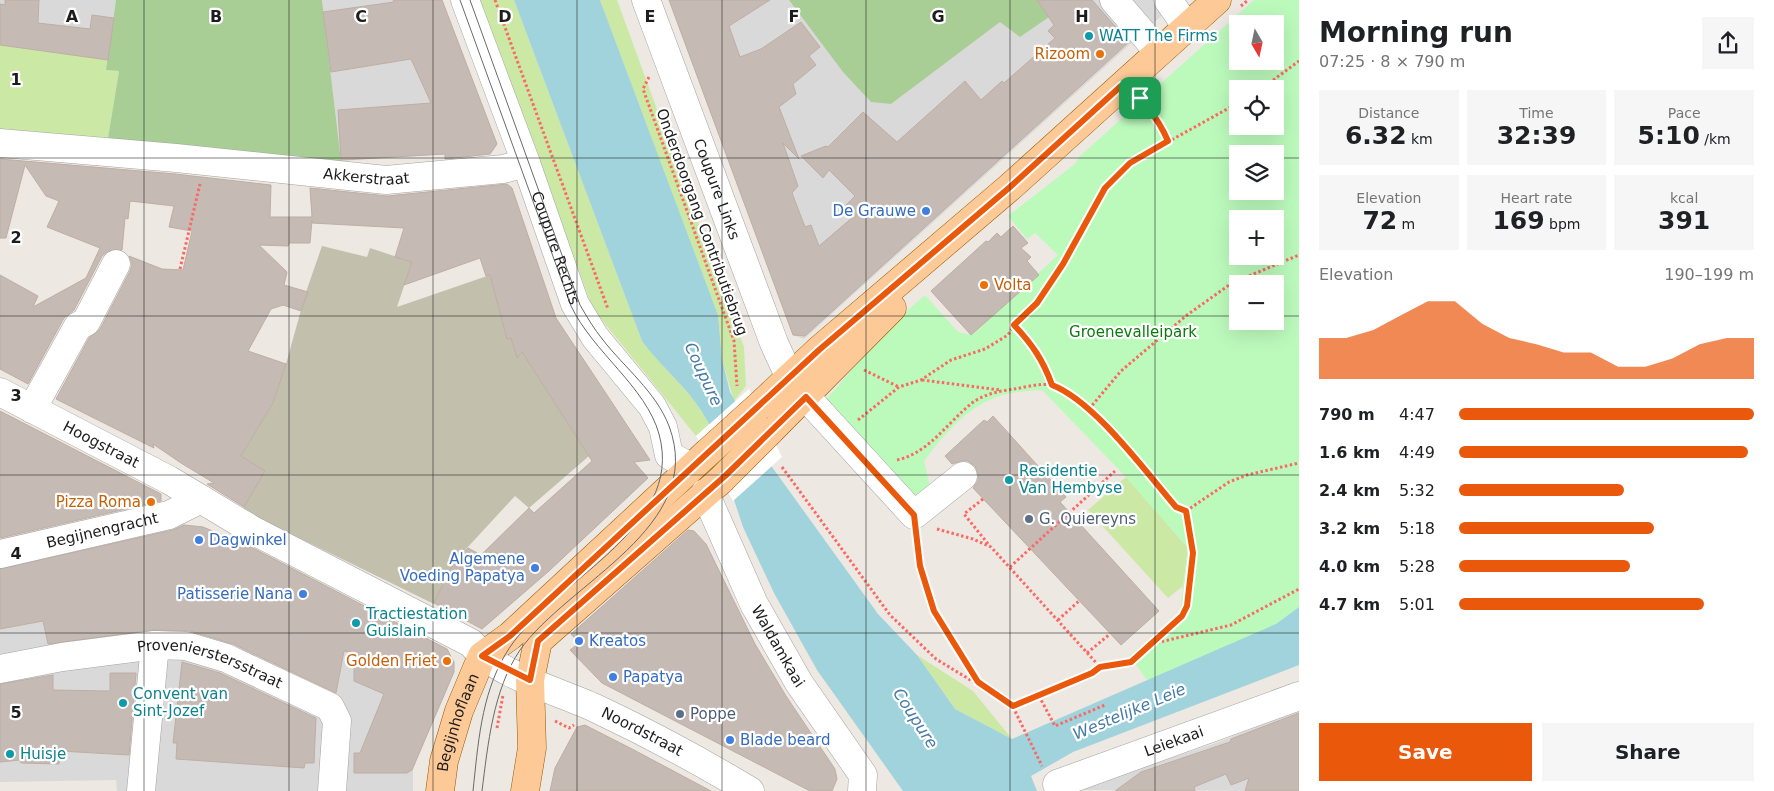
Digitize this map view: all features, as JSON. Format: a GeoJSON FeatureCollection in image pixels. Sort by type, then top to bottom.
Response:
{"type":"FeatureCollection","features":[{"type":"Feature","properties":{"kind":"main road"},"geometry":{"type":"LineString","coordinates":[[524,791],[532,748],[530,680],[538,641],[713,486],[769,432],[819,350],[1010,187],[1217,0]]}},
{"type":"Feature","properties":{"kind":"main road"},"geometry":{"type":"LineString","coordinates":[[482,656],[510,636],[619,537],[698,460],[758,407],[798,387]]}},
{"type":"Feature","properties":{"kind":"main road","name":"Begijnhoflaan"},"geometry":{"type":"LineString","coordinates":[[440,791],[444,761],[458,711],[482,656]]}},
{"type":"Feature","properties":{"kind":"street","name":"Coupure Rechts"},"geometry":{"type":"LineString","coordinates":[[465,0],[582,318],[595,337],[652,406],[663,427],[669,455],[698,460]]}},
{"type":"Feature","properties":{"kind":"street","name":"Coupure Links"},"geometry":{"type":"LineString","coordinates":[[646,0],[774,344],[798,387],[914,515]]}},
{"type":"Feature","properties":{"kind":"street"},"geometry":{"type":"LineString","coordinates":[[1114,0],[1159,52]]}},
{"type":"Feature","properties":{"kind":"street"},"geometry":{"type":"LineString","coordinates":[[1168,0],[1187,28]]}},
{"type":"Feature","properties":{"kind":"street","name":"Akkerstraat"},"geometry":{"type":"LineString","coordinates":[[0,142],[386,180],[503,169],[526,163]]}},
{"type":"Feature","properties":{"kind":"street"},"geometry":{"type":"LineString","coordinates":[[32,410],[78,326],[86,322],[116,264]]}},
{"type":"Feature","properties":{"kind":"street","name":"Hoogstraat"},"geometry":{"type":"LineString","coordinates":[[0,392],[169,480],[254,531],[471,643],[482,656]]}},
{"type":"Feature","properties":{"kind":"street"},"geometry":{"type":"LineString","coordinates":[[914,515],[963,476]]}},
{"type":"Feature","properties":{"kind":"street","name":"Waldamkaai"},"geometry":{"type":"LineString","coordinates":[[713,486],[763,620],[799,683],[863,775],[862,791]]}},
{"type":"Feature","properties":{"kind":"street","name":"Begijnengracht"},"geometry":{"type":"LineString","coordinates":[[0,554],[169,515],[201,500]]}},
{"type":"Feature","properties":{"kind":"street"},"geometry":{"type":"LineString","coordinates":[[142,791],[155,645]]}},
{"type":"Feature","properties":{"kind":"street","name":"Provenierstersstraat"},"geometry":{"type":"LineString","coordinates":[[0,670],[62,657],[155,645],[186,646],[226,658],[330,707],[337,720],[332,791]]}},
{"type":"Feature","properties":{"kind":"street","name":"Noordstraat"},"geometry":{"type":"LineString","coordinates":[[482,656],[530,680],[595,708],[711,767],[750,791]]}},
{"type":"Feature","properties":{"kind":"street","name":"Leiekaai"},"geometry":{"type":"LineString","coordinates":[[1060,791],[1057,784],[1299,696]]}},
{"type":"Feature","properties":{"kind":"path"},"geometry":{"type":"LineString","coordinates":[[495,0],[609,311]]}},
{"type":"Feature","properties":{"kind":"path"},"geometry":{"type":"LineString","coordinates":[[1273,80],[1299,61]]}},
{"type":"Feature","properties":{"kind":"path","name":"Onderdoorgang Contributiebrug"},"geometry":{"type":"LineString","coordinates":[[653,68],[642,89],[734,341],[737,386]]}},
{"type":"Feature","properties":{"kind":"path"},"geometry":{"type":"LineString","coordinates":[[1121,86],[1140,98],[1159,121],[1168,141]]}},
{"type":"Feature","properties":{"kind":"path"},"geometry":{"type":"LineString","coordinates":[[840,434],[899,387],[921,380],[951,360],[985,348],[1008,335],[1014,325],[1043,296],[1105,188],[1130,163],[1229,108]]}},
{"type":"Feature","properties":{"kind":"path"},"geometry":{"type":"LineString","coordinates":[[180,269],[206,161]]}},
{"type":"Feature","properties":{"kind":"path"},"geometry":{"type":"LineString","coordinates":[[1090,409],[1121,371],[1193,311],[1232,283],[1299,255]]}},
{"type":"Feature","properties":{"kind":"path"},"geometry":{"type":"LineString","coordinates":[[1014,325],[1035,347],[1045,364],[1052,385]]}},
{"type":"Feature","properties":{"kind":"path"},"geometry":{"type":"LineString","coordinates":[[860,368],[899,387]]}},
{"type":"Feature","properties":{"kind":"path"},"geometry":{"type":"LineString","coordinates":[[921,380],[1003,391]]}},
{"type":"Feature","properties":{"kind":"path"},"geometry":{"type":"LineString","coordinates":[[862,458],[894,460],[910,457],[922,450],[974,402],[989,394],[1036,385],[1052,385],[1064,390],[1090,409],[1176,507],[1186,511]]}},
{"type":"Feature","properties":{"kind":"path"},"geometry":{"type":"LineString","coordinates":[[1186,511],[1229,482],[1247,475],[1299,464]]}},
{"type":"Feature","properties":{"kind":"path"},"geometry":{"type":"LineString","coordinates":[[782,467],[890,615],[936,658],[978,682],[1013,706],[1042,767]]}},
{"type":"Feature","properties":{"kind":"path"},"geometry":{"type":"LineString","coordinates":[[1010,567],[1115,471]]}},
{"type":"Feature","properties":{"kind":"path"},"geometry":{"type":"LineString","coordinates":[[983,499],[964,514],[991,547],[1100,667]]}},
{"type":"Feature","properties":{"kind":"path"},"geometry":{"type":"LineString","coordinates":[[1013,706],[1092,673],[1100,667],[1131,662],[1177,622],[1187,606],[1193,553],[1186,511]]}},
{"type":"Feature","properties":{"kind":"path"},"geometry":{"type":"LineString","coordinates":[[914,515],[925,526],[954,533],[991,547]]}},
{"type":"Feature","properties":{"kind":"path"},"geometry":{"type":"LineString","coordinates":[[914,515],[920,566],[934,611],[978,682]]}},
{"type":"Feature","properties":{"kind":"path"},"geometry":{"type":"LineString","coordinates":[[1152,644],[1231,625],[1299,589]]}},
{"type":"Feature","properties":{"kind":"path"},"geometry":{"type":"LineString","coordinates":[[1058,620],[1079,601]]}},
{"type":"Feature","properties":{"kind":"path"},"geometry":{"type":"LineString","coordinates":[[1087,653],[1110,634]]}},
{"type":"Feature","properties":{"kind":"path"},"geometry":{"type":"LineString","coordinates":[[497,728],[503,695]]}},
{"type":"Feature","properties":{"kind":"path"},"geometry":{"type":"LineString","coordinates":[[1039,696],[1055,726],[1105,705]]}},
{"type":"Feature","properties":{"kind":"shaded area"},"geometry":{"type":"Polygon","coordinates":[[[0,0],[116,0],[108,60],[0,45],[0,0]]]}},
{"type":"Feature","properties":{"kind":"shaded area"},"geometry":{"type":"Polygon","coordinates":[[[322,0],[442,0],[497,144],[493,151],[341,161],[322,0]]]}},
{"type":"Feature","properties":{"kind":"shaded area"},"geometry":{"type":"Polygon","coordinates":[[[669,0],[1179,0],[804,339],[793,335],[669,0]]]}},
{"type":"Feature","properties":{"kind":"shaded area"},"geometry":{"type":"Polygon","coordinates":[[[322,246],[367,257],[370,248],[412,262],[397,307],[490,275],[507,338],[511,338],[517,358],[522,352],[589,456],[529,508],[515,496],[454,562],[434,604],[242,510],[264,471],[241,456],[273,403],[306,292],[322,246]]]}},
{"type":"Feature","properties":{"kind":"shaded area"},"geometry":{"type":"Polygon","coordinates":[[[181,524],[203,527],[253,548],[447,650],[454,662],[413,768],[413,791],[117,791],[116,780],[0,782],[0,564],[181,524]]]}},
{"type":"Feature","properties":{"kind":"shaded area"},"geometry":{"type":"Polygon","coordinates":[[[1299,710],[1299,791],[1074,790],[1213,744],[1299,710]]]}},
{"type":"Feature","properties":{"kind":"green space"},"geometry":{"type":"Polygon","coordinates":[[[116,0],[322,0],[341,161],[108,138],[119,71],[106,70],[116,0]]]}},
{"type":"Feature","properties":{"kind":"green space"},"geometry":{"type":"Polygon","coordinates":[[[480,0],[514,0],[642,341],[686,391],[709,424],[696,436],[593,309],[480,0]]]}},
{"type":"Feature","properties":{"kind":"green space"},"geometry":{"type":"Polygon","coordinates":[[[600,0],[617,0],[744,347],[746,386],[734,401],[722,359],[718,315],[600,0]]]}},
{"type":"Feature","properties":{"kind":"green space"},"geometry":{"type":"Polygon","coordinates":[[[789,0],[1037,0],[1049,17],[1020,37],[1000,22],[891,104],[871,102],[843,72],[789,0]]]}},
{"type":"Feature","properties":{"kind":"green space","name":"Groenevalleipark"},"geometry":{"type":"Polygon","coordinates":[[[1254,0],[1299,0],[1299,607],[1276,624],[1148,681],[1129,656],[1180,613],[1188,548],[1126,477],[1042,390],[1023,391],[991,399],[959,421],[924,461],[931,491],[914,504],[822,404],[891,325],[925,295],[958,332],[972,335],[1058,255],[1035,233],[1027,239],[1008,216],[1075,164],[1080,156],[1229,22],[1229,70],[1284,70],[1284,15],[1237,15],[1254,0]]]}},
{"type":"Feature","properties":{"kind":"green space"},"geometry":{"type":"Polygon","coordinates":[[[0,45],[108,60],[107,70],[119,71],[108,138],[0,129],[0,45]]]}},
{"type":"Feature","properties":{"kind":"green space"},"geometry":{"type":"Polygon","coordinates":[[[1126,477],[1188,548],[1183,586],[1168,598],[1088,510],[1126,477]]]}},
{"type":"Feature","properties":{"kind":"green space"},"geometry":{"type":"Polygon","coordinates":[[[917,655],[973,691],[1012,739],[955,709],[917,655]]]}},
{"type":"Feature","properties":{"kind":"water"},"geometry":{"type":"Polygon","coordinates":[[[514,0],[600,0],[718,315],[722,359],[730,392],[772,467],[878,614],[917,655],[955,709],[1012,739],[1276,624],[1299,607],[1299,665],[1073,752],[1031,776],[1037,791],[903,791],[817,670],[774,593],[743,527],[709,424],[686,390],[642,341],[514,0]]]}},
{"type":"Feature","properties":{"kind":"pier"},"geometry":{"type":"Polygon","coordinates":[[[749,389],[782,457],[733,501],[696,436],[749,389]]]}},
{"type":"Feature","properties":{"kind":"building"},"geometry":{"type":"Polygon","coordinates":[[[5,0],[39,0],[38,23],[90,29],[92,15],[114,18],[108,60],[0,45],[0,4],[5,5],[5,0]]]}},
{"type":"Feature","properties":{"kind":"building"},"geometry":{"type":"Polygon","coordinates":[[[393,0],[442,0],[497,144],[490,154],[445,159],[445,154],[341,160],[338,110],[431,103],[411,59],[331,72],[323,12],[394,2],[393,0]]]}},
{"type":"Feature","properties":{"kind":"building"},"geometry":{"type":"Polygon","coordinates":[[[669,0],[770,0],[729,26],[740,57],[761,49],[801,22],[820,47],[809,56],[816,65],[793,84],[796,94],[779,107],[799,159],[783,143],[798,186],[792,193],[805,227],[811,225],[819,246],[853,217],[844,207],[855,196],[829,170],[823,178],[801,156],[826,146],[828,147],[863,112],[897,142],[965,81],[981,100],[1002,81],[1004,83],[1055,38],[1048,31],[1054,25],[1037,0],[1092,0],[1129,42],[805,336],[793,335],[669,0]]]}},
{"type":"Feature","properties":{"kind":"building"},"geometry":{"type":"Polygon","coordinates":[[[0,159],[175,174],[271,185],[270,217],[312,217],[310,188],[387,196],[507,184],[512,188],[556,318],[650,460],[634,462],[648,478],[549,571],[482,629],[434,603],[454,562],[468,548],[481,555],[529,508],[534,513],[592,461],[522,352],[517,358],[511,338],[507,339],[490,275],[486,276],[480,258],[404,285],[412,262],[395,257],[404,228],[312,223],[312,220],[310,243],[289,243],[288,246],[259,245],[287,272],[284,285],[308,292],[301,311],[283,305],[271,309],[248,351],[286,364],[273,403],[241,456],[265,471],[244,507],[207,484],[214,483],[153,444],[154,448],[56,399],[89,338],[100,329],[130,271],[132,264],[129,256],[162,269],[183,270],[192,231],[169,227],[174,206],[130,201],[128,219],[125,218],[122,250],[108,251],[102,256],[74,310],[64,318],[28,384],[0,369],[0,275],[38,296],[33,307],[86,278],[100,248],[47,227],[59,201],[46,196],[25,165],[6,238],[0,238],[0,159]]]}},
{"type":"Feature","properties":{"kind":"building"},"geometry":{"type":"Polygon","coordinates":[[[1013,226],[1028,243],[1021,248],[1031,257],[1027,261],[1039,275],[971,335],[931,291],[986,241],[988,242],[997,233],[1001,237],[1013,226]]]}},
{"type":"Feature","properties":{"kind":"building"},"geometry":{"type":"Polygon","coordinates":[[[0,411],[161,494],[161,501],[0,538],[0,411]]]}},
{"type":"Feature","properties":{"kind":"building"},"geometry":{"type":"Polygon","coordinates":[[[993,416],[1066,497],[1060,502],[1159,611],[1121,645],[973,488],[978,481],[975,466],[968,461],[952,464],[945,456],[984,420],[987,422],[993,416]]]}},
{"type":"Feature","properties":{"kind":"building"},"geometry":{"type":"Polygon","coordinates":[[[184,525],[203,527],[253,548],[447,649],[454,662],[454,672],[412,770],[407,773],[354,773],[354,753],[360,753],[384,694],[354,681],[354,652],[344,651],[336,693],[233,644],[190,631],[153,630],[48,644],[43,621],[0,629],[0,569],[173,530],[184,525]]]}},
{"type":"Feature","properties":{"kind":"building"},"geometry":{"type":"Polygon","coordinates":[[[688,530],[694,531],[706,544],[755,644],[786,696],[835,769],[837,779],[832,791],[810,791],[602,683],[570,650],[579,643],[571,634],[688,530]]]}},
{"type":"Feature","properties":{"kind":"building"},"geometry":{"type":"Polygon","coordinates":[[[182,662],[220,673],[316,718],[314,763],[305,763],[304,768],[176,759],[177,743],[173,743],[182,662]]]}},
{"type":"Feature","properties":{"kind":"building"},"geometry":{"type":"Polygon","coordinates":[[[110,673],[136,673],[129,755],[60,751],[59,764],[21,763],[20,760],[0,762],[0,684],[53,675],[53,690],[110,691],[110,673]]]}},
{"type":"Feature","properties":{"kind":"building"},"geometry":{"type":"Polygon","coordinates":[[[1299,713],[1299,791],[1245,791],[1249,778],[1231,785],[1226,774],[1194,787],[1195,791],[1115,791],[1141,772],[1230,742],[1231,739],[1299,713]]]}},
{"type":"Feature","properties":{"kind":"building"},"geometry":{"type":"Polygon","coordinates":[[[585,725],[711,791],[550,791],[555,768],[577,727],[585,725]]]}},
{"type":"Feature","properties":{"kind":"tram line"},"geometry":{"type":"LineString","coordinates":[[460,0],[571,306],[592,339],[631,385],[652,417],[659,434],[662,469],[652,500],[633,528],[608,554],[551,603],[525,629],[505,655],[497,671],[486,704],[479,739],[473,791]]}},
{"type":"Feature","properties":{"kind":"tram line"},"geometry":{"type":"LineString","coordinates":[[470,0],[580,305],[600,336],[656,402],[669,426],[675,462],[669,494],[651,523],[627,550],[542,625],[520,650],[504,682],[493,718],[482,791]]}},
{"type":"Feature","properties":{"kind":"place","name":"WATT The Firms"},"geometry":{"type":"Point","coordinates":[1089,36]}},
{"type":"Feature","properties":{"kind":"place","name":"Rizoom"},"geometry":{"type":"Point","coordinates":[1100,54]}},
{"type":"Feature","properties":{"kind":"place","name":"De Grauwe"},"geometry":{"type":"Point","coordinates":[926,211]}},
{"type":"Feature","properties":{"kind":"place","name":"Volta"},"geometry":{"type":"Point","coordinates":[984,285]}},
{"type":"Feature","properties":{"kind":"place","name":"Residentie Van Hembyse"},"geometry":{"type":"Point","coordinates":[1009,480]}},
{"type":"Feature","properties":{"kind":"place","name":"Pizza Roma"},"geometry":{"type":"Point","coordinates":[151,502]}},
{"type":"Feature","properties":{"kind":"place","name":"G. Quiereyns"},"geometry":{"type":"Point","coordinates":[1029,519]}},
{"type":"Feature","properties":{"kind":"place","name":"Dagwinkel"},"geometry":{"type":"Point","coordinates":[199,540]}},
{"type":"Feature","properties":{"kind":"place","name":"Algemene Voeding Papatya"},"geometry":{"type":"Point","coordinates":[535,568]}},
{"type":"Feature","properties":{"kind":"place","name":"Patisserie Nana"},"geometry":{"type":"Point","coordinates":[303,594]}},
{"type":"Feature","properties":{"kind":"place","name":"Tractiestation Guislain"},"geometry":{"type":"Point","coordinates":[356,623]}},
{"type":"Feature","properties":{"kind":"place","name":"Kreatos"},"geometry":{"type":"Point","coordinates":[579,641]}},
{"type":"Feature","properties":{"kind":"place","name":"Golden Friet"},"geometry":{"type":"Point","coordinates":[447,661]}},
{"type":"Feature","properties":{"kind":"place","name":"Papatya"},"geometry":{"type":"Point","coordinates":[613,677]}},
{"type":"Feature","properties":{"kind":"place","name":"Convent van Sint-Jozef"},"geometry":{"type":"Point","coordinates":[123,703]}},
{"type":"Feature","properties":{"kind":"place","name":"Poppe"},"geometry":{"type":"Point","coordinates":[680,714]}},
{"type":"Feature","properties":{"kind":"place","name":"Blade beard"},"geometry":{"type":"Point","coordinates":[730,740]}},
{"type":"Feature","properties":{"kind":"place","name":"Huisje"},"geometry":{"type":"Point","coordinates":[10,754]}},
{"type":"Feature","properties":{"kind":"route"},"geometry":{"type":"LineString","coordinates":[[1121,86],[1140,98],[1159,121],[1168,141],[1130,163],[1105,188],[1063,264],[1037,303],[1014,325],[1035,347],[1045,364],[1052,385],[1080,400],[1090,409],[1176,507],[1186,511],[1193,553],[1187,606],[1182,616],[1172,627],[1131,662],[1100,667],[1092,673],[1013,706],[978,682],[934,611],[920,566],[914,515],[806,397],[725,476],[666,526],[538,641],[530,680],[482,656],[510,636],[619,537],[690,467],[819,350],[1010,187],[1121,86]]}},
{"type":"Feature","properties":{"kind":"water label","name":"Coupure"},"geometry":{"type":"Point","coordinates":[704,374]}},
{"type":"Feature","properties":{"kind":"water label","name":"Westelijke Leie"},"geometry":{"type":"Point","coordinates":[1129,711]}},
{"type":"Feature","properties":{"kind":"water label","name":"Coupure"},"geometry":{"type":"Point","coordinates":[916,718]}}]}
